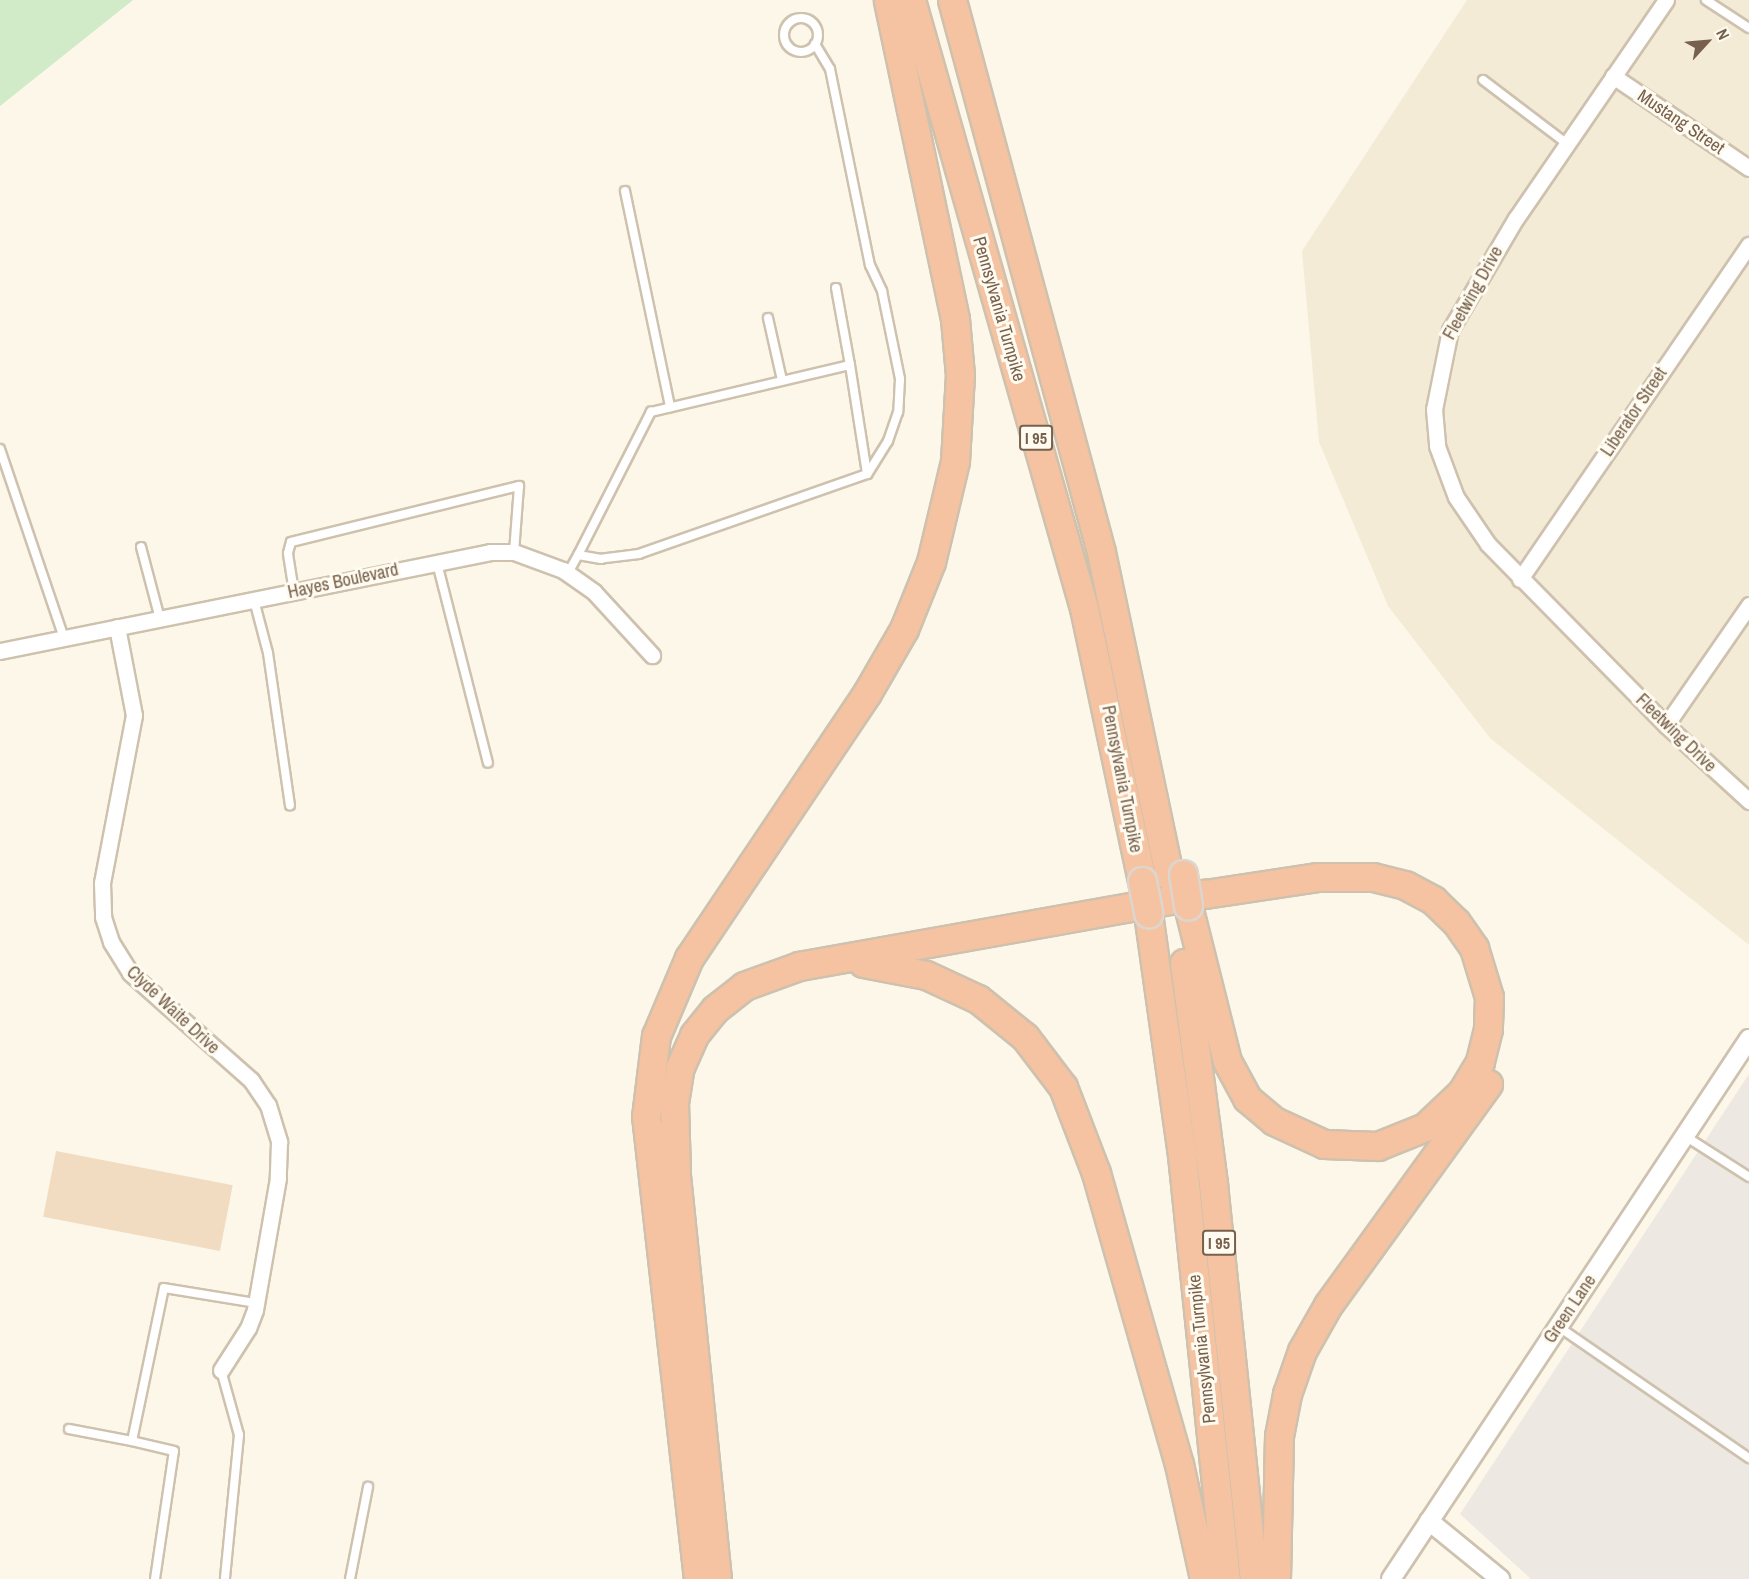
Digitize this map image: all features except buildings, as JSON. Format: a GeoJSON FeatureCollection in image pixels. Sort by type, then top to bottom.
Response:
{"type":"FeatureCollection","features":[{"type":"Feature","properties":{"kind":"highway"},"geometry":{"type":"LineString","coordinates":[[698,1579],[657,1200],[645,1117],[646,1091],[656,1036],[671,993],[707,928],[892,650],[929,570],[951,487],[960,403],[955,319],[888,0]]}},
{"type":"Feature","properties":{"kind":"highway","name":"Pennsylvania Turnpike"},"geometry":{"type":"LineString","coordinates":[[911,0],[1084,608],[1142,881],[1182,1155],[1226,1579]]}},
{"type":"Feature","properties":{"kind":"highway","name":"Pennsylvania Turnpike"},"geometry":{"type":"LineString","coordinates":[[952,0],[1053,371],[1126,660],[1176,875],[1182,907],[1208,1141],[1254,1579]]}},
{"type":"Feature","properties":{"kind":"highway"},"geometry":{"type":"LineString","coordinates":[[657,1200],[657,1099],[665,1057],[691,1009],[716,985],[745,966],[818,945],[1302,864],[1381,862],[1429,879],[1459,900],[1490,943],[1504,992],[1504,1041],[1494,1072],[1477,1102],[1347,1278],[1302,1351],[1287,1394],[1279,1436],[1276,1579]]}},
{"type":"Feature","properties":{"kind":"highway"},"geometry":{"type":"LineString","coordinates":[[717,1579],[676,1174],[676,1086],[694,1035],[729,996],[761,978],[829,961],[1265,884],[1340,876],[1390,880],[1419,891],[1445,910],[1466,934],[1480,964],[1489,996],[1488,1029],[1479,1062],[1462,1092],[1425,1127],[1378,1146],[1324,1144],[1274,1121],[1247,1098],[1227,1061],[1182,907]]}},
{"type":"Feature","properties":{"kind":"highway"},"geometry":{"type":"LineString","coordinates":[[829,961],[906,969],[960,989],[995,1010],[1026,1037],[1063,1087],[1096,1173],[1179,1464],[1204,1579]]}},
{"type":"Feature","properties":{"kind":"street","name":"Fleetwing Drive"},"geometry":{"type":"LineString","coordinates":[[1666,0],[1566,143],[1450,330],[1437,376],[1434,409],[1437,446],[1456,497],[1470,521],[1520,579],[1666,725],[1749,801]]}},
{"type":"Feature","properties":{"kind":"street","name":"Mustang Street"},"geometry":{"type":"LineString","coordinates":[[1613,76],[1749,168]]}},
{"type":"Feature","properties":{"kind":"street","name":"Liberator Street"},"geometry":{"type":"LineString","coordinates":[[1520,579],[1749,244]]}},
{"type":"Feature","properties":{"kind":"street","name":"Hayes Boulevard"},"geometry":{"type":"LineString","coordinates":[[0,651],[436,561],[490,552],[514,552],[549,562],[594,592],[652,655]]}},
{"type":"Feature","properties":{"kind":"street"},"geometry":{"type":"LineString","coordinates":[[1666,725],[1749,605]]}},
{"type":"Feature","properties":{"kind":"street","name":"Clyde Waite Drive"},"geometry":{"type":"LineString","coordinates":[[117,627],[134,715],[102,883],[103,917],[111,942],[130,973],[251,1080],[274,1121],[280,1161],[256,1303],[248,1328],[221,1370]]}},
{"type":"Feature","properties":{"kind":"street","name":"Green Lane"},"geometry":{"type":"LineString","coordinates":[[1391,1579],[1749,1039]]}},
{"type":"Feature","properties":{"kind":"street"},"geometry":{"type":"LineString","coordinates":[[1429,1521],[1500,1579]]}},
{"type":"Feature","properties":{"kind":"lane"},"geometry":{"type":"LineString","coordinates":[[1706,0],[1749,28]]}},
{"type":"Feature","properties":{"kind":"lane"},"geometry":{"type":"LineString","coordinates":[[578,555],[602,559],[639,555],[867,474],[888,441],[898,412],[900,379],[882,291],[870,265],[830,69],[815,44],[818,34],[809,20],[798,19],[789,24],[784,33],[790,48],[801,52],[815,44]]}},
{"type":"Feature","properties":{"kind":"lane"},"geometry":{"type":"LineString","coordinates":[[1483,80],[1566,143]]}},
{"type":"Feature","properties":{"kind":"lane"},"geometry":{"type":"LineString","coordinates":[[625,191],[670,407]]}},
{"type":"Feature","properties":{"kind":"lane"},"geometry":{"type":"LineString","coordinates":[[836,288],[867,474]]}},
{"type":"Feature","properties":{"kind":"lane"},"geometry":{"type":"LineString","coordinates":[[768,318],[782,380]]}},
{"type":"Feature","properties":{"kind":"lane"},"geometry":{"type":"LineString","coordinates":[[568,573],[651,412],[850,365]]}},
{"type":"Feature","properties":{"kind":"lane"},"geometry":{"type":"LineString","coordinates":[[0,449],[64,638]]}},
{"type":"Feature","properties":{"kind":"lane"},"geometry":{"type":"LineString","coordinates":[[294,592],[288,553],[291,542],[519,486],[514,552]]}},
{"type":"Feature","properties":{"kind":"lane"},"geometry":{"type":"LineString","coordinates":[[141,547],[160,619]]}},
{"type":"Feature","properties":{"kind":"lane"},"geometry":{"type":"LineString","coordinates":[[436,561],[488,763]]}},
{"type":"Feature","properties":{"kind":"lane"},"geometry":{"type":"LineString","coordinates":[[254,600],[268,653],[290,805]]}},
{"type":"Feature","properties":{"kind":"lane"},"geometry":{"type":"LineString","coordinates":[[1685,1136],[1749,1177]]}},
{"type":"Feature","properties":{"kind":"lane"},"geometry":{"type":"LineString","coordinates":[[132,1441],[164,1287],[256,1303]]}},
{"type":"Feature","properties":{"kind":"lane"},"geometry":{"type":"LineString","coordinates":[[1558,1327],[1749,1458]]}},
{"type":"Feature","properties":{"kind":"lane"},"geometry":{"type":"LineString","coordinates":[[221,1370],[239,1435],[225,1579]]}},
{"type":"Feature","properties":{"kind":"lane"},"geometry":{"type":"LineString","coordinates":[[69,1429],[174,1451],[155,1579]]}},
{"type":"Feature","properties":{"kind":"lane"},"geometry":{"type":"LineString","coordinates":[[350,1579],[368,1487]]}},
{"type":"Feature","properties":{"kind":"shaded area"},"geometry":{"type":"Polygon","coordinates":[[[1467,0],[1749,0],[1749,945],[1490,738],[1388,606],[1319,442],[1302,251],[1467,0]]]}},
{"type":"Feature","properties":{"kind":"shaded area"},"geometry":{"type":"Polygon","coordinates":[[[1749,1074],[1749,1579],[1531,1579],[1460,1514],[1749,1074]]]}},
{"type":"Feature","properties":{"kind":"green space"},"geometry":{"type":"Polygon","coordinates":[[[0,0],[133,0],[0,106],[0,0]]]}}]}
